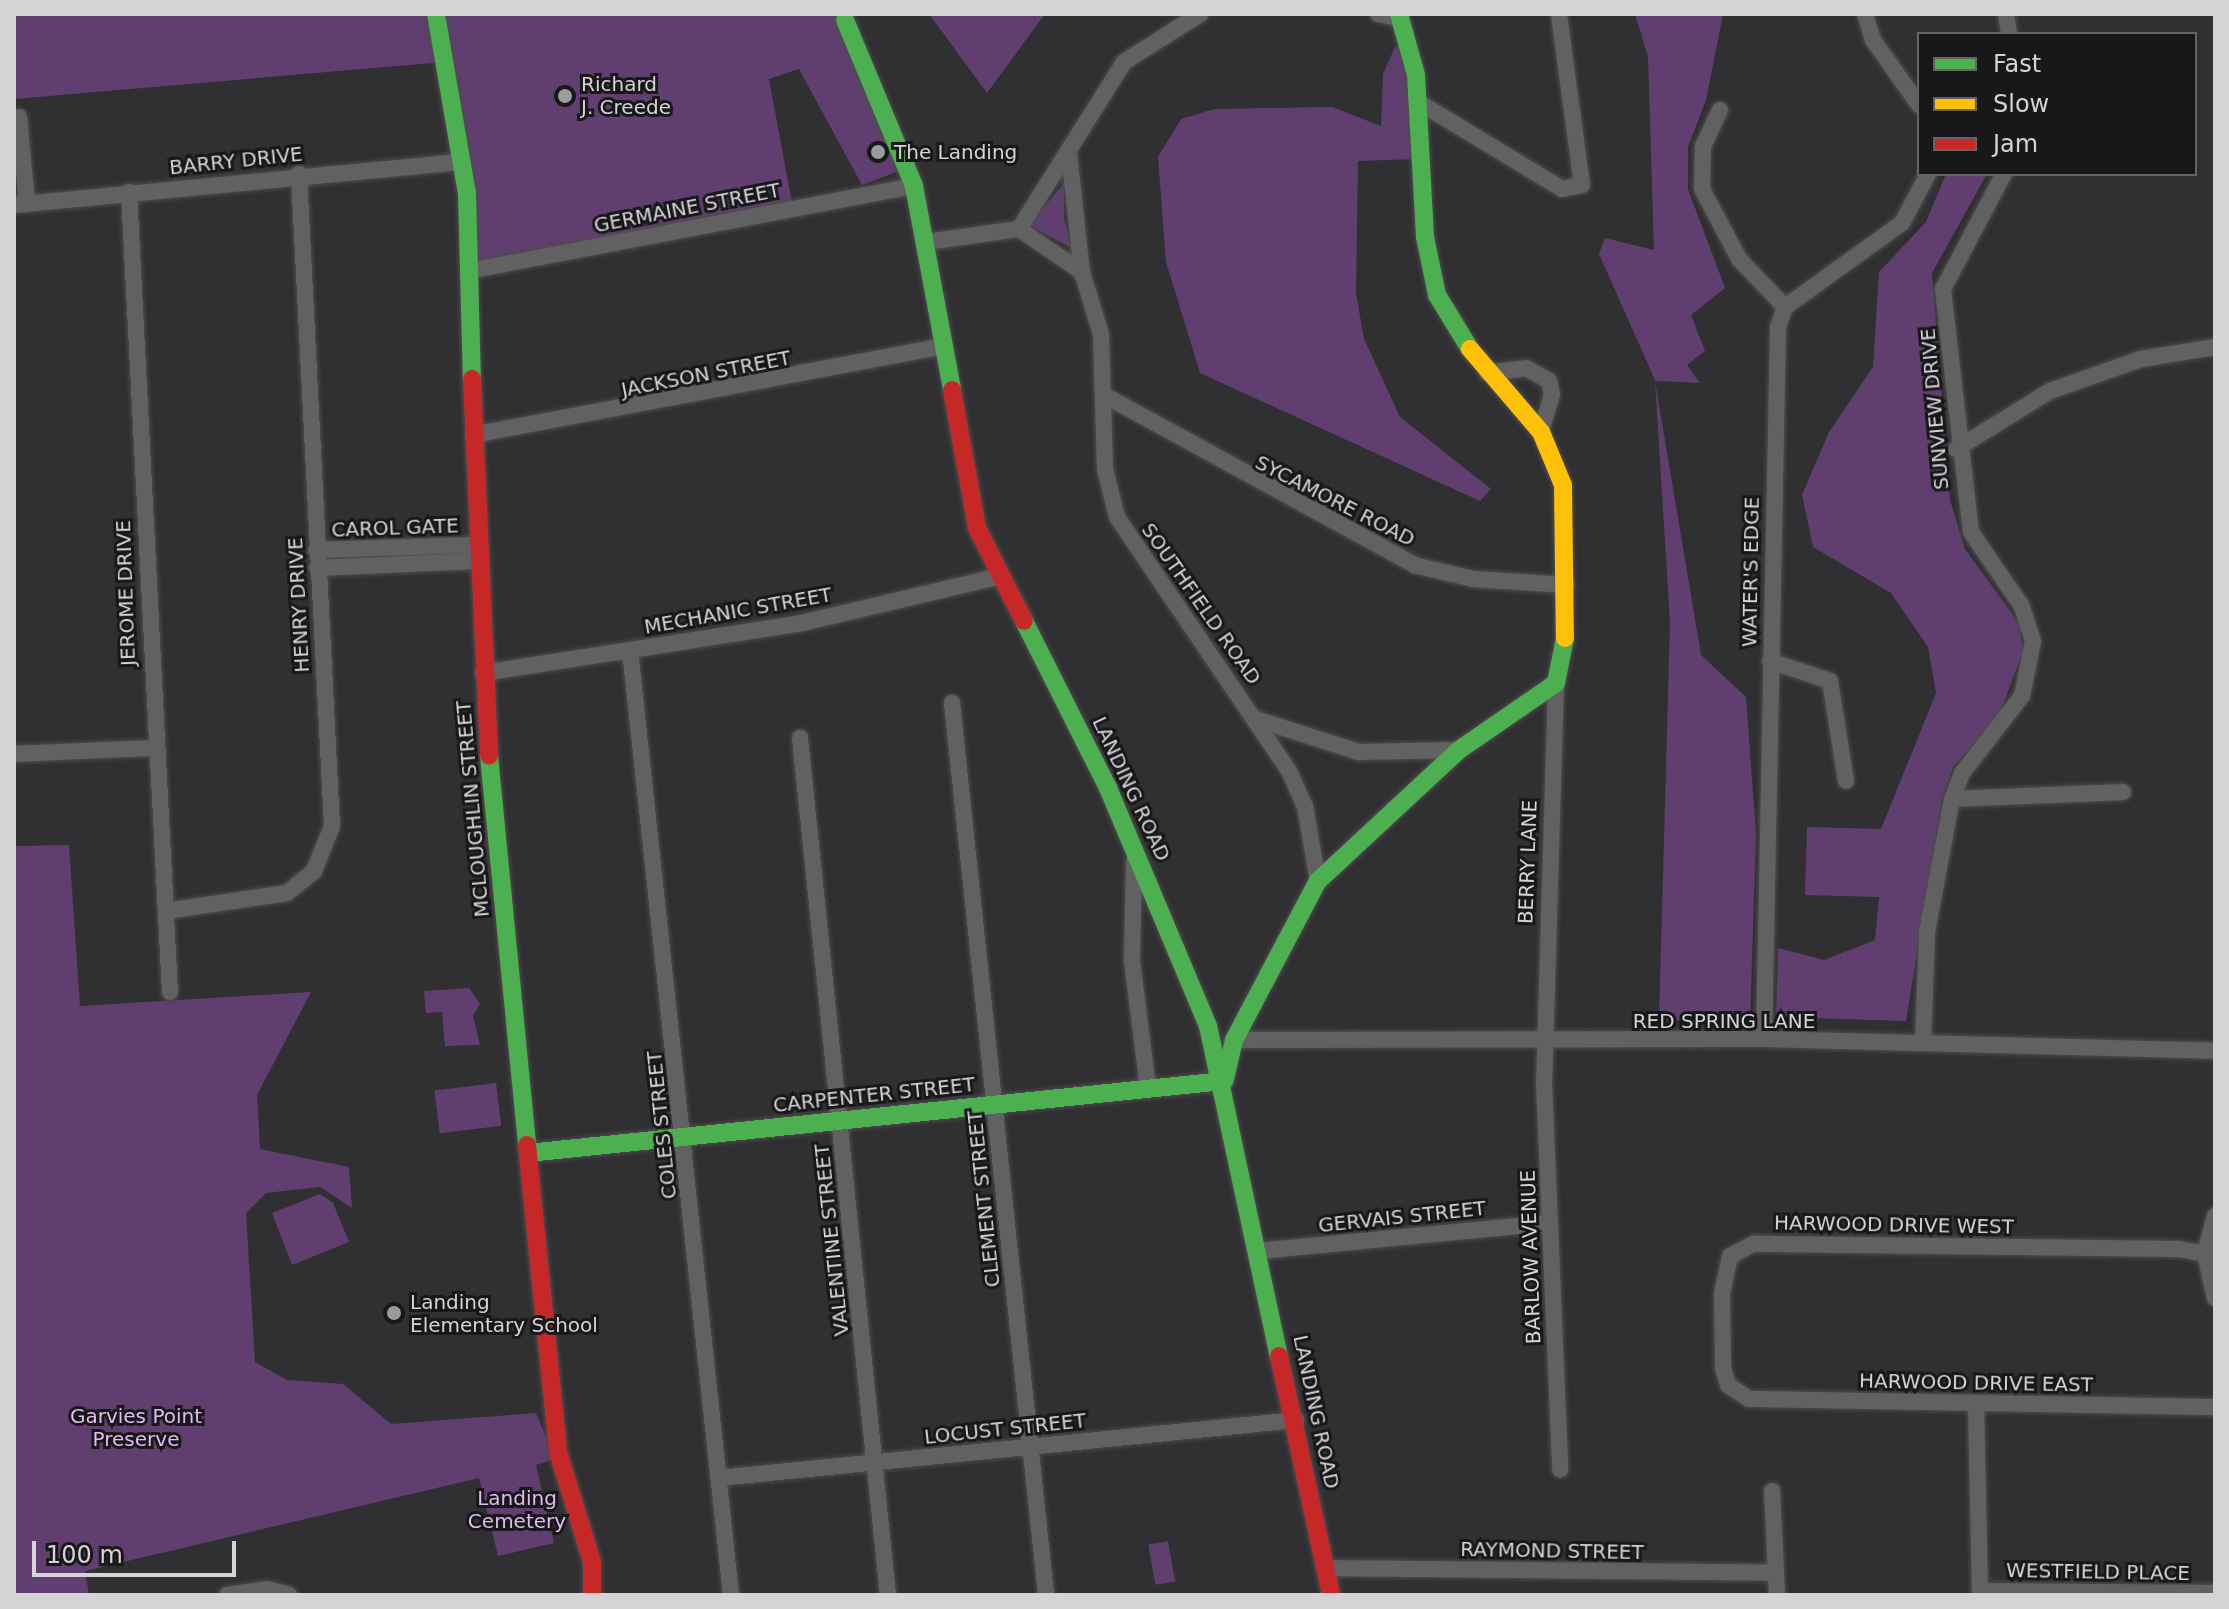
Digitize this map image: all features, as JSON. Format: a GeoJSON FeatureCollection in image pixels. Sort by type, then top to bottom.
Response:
{"type":"FeatureCollection","features":[{"type":"Feature","properties":{"kind":"street","name":"MCLOUGHLIN STREET"},"geometry":{"type":"LineString","coordinates":[[436,14],[463,162],[483,673],[528,1153],[558,1452],[592,1562],[592,1595]]}},
{"type":"Feature","properties":{"kind":"street"},"geometry":{"type":"LineString","coordinates":[[1019,229],[1124,62],[1200,14]]}},
{"type":"Feature","properties":{"kind":"street"},"geometry":{"type":"LineString","coordinates":[[1224,1081],[1234,1040],[1318,881],[1459,750],[1556,683],[1567,585],[1565,496],[1541,432],[1487,373],[1455,332],[1429,267],[1420,103],[1399,16],[1378,14]]}},
{"type":"Feature","properties":{"kind":"street"},"geometry":{"type":"LineString","coordinates":[[1420,103],[1562,189],[1582,185],[1559,14]]}},
{"type":"Feature","properties":{"kind":"street"},"geometry":{"type":"LineString","coordinates":[[1865,14],[1873,40],[1917,102]]}},
{"type":"Feature","properties":{"kind":"street","name":"LANDING ROAD"},"geometry":{"type":"LineString","coordinates":[[845,20],[914,186],[966,482],[996,577],[1134,846],[1224,1081],[1331,1595]]}},
{"type":"Feature","properties":{"kind":"street"},"geometry":{"type":"LineString","coordinates":[[1720,110],[1703,146],[1702,189],[1739,259],[1785,307],[1902,223],[1927,176]]}},
{"type":"Feature","properties":{"kind":"street"},"geometry":{"type":"LineString","coordinates":[[19,117],[21,204]]}},
{"type":"Feature","properties":{"kind":"street","name":"SOUTHFIELD ROAD"},"geometry":{"type":"LineString","coordinates":[[1069,153],[1082,272],[1101,334],[1105,469],[1117,517],[1256,719],[1305,806],[1318,881]]}},
{"type":"Feature","properties":{"kind":"street","name":"BARRY DRIVE"},"geometry":{"type":"LineString","coordinates":[[21,204],[299,174],[463,162]]}},
{"type":"Feature","properties":{"kind":"street","name":"HENRY DRIVE"},"geometry":{"type":"LineString","coordinates":[[166,911],[274,898],[302,883],[325,852],[332,826],[299,174]]}},
{"type":"Feature","properties":{"kind":"street","name":"SUNVIEW DRIVE"},"geometry":{"type":"LineString","coordinates":[[1923,1043],[1927,932],[1952,799],[1962,773],[2022,696],[2033,641],[2021,605],[1971,532],[1956,449],[1944,277],[2003,176]]}},
{"type":"Feature","properties":{"kind":"street","name":"GERMAINE STREET"},"geometry":{"type":"LineString","coordinates":[[468,271],[914,186]]}},
{"type":"Feature","properties":{"kind":"street","name":"JEROME DRIVE"},"geometry":{"type":"LineString","coordinates":[[129,192],[152,748],[170,992]]}},
{"type":"Feature","properties":{"kind":"street"},"geometry":{"type":"LineString","coordinates":[[926,242],[1019,229],[1082,272]]}},
{"type":"Feature","properties":{"kind":"street","name":"WATER'S EDGE"},"geometry":{"type":"LineString","coordinates":[[1764,1039],[1773,394],[1785,307]]}},
{"type":"Feature","properties":{"kind":"street","name":"JACKSON STREET"},"geometry":{"type":"LineString","coordinates":[[473,435],[944,346]]}},
{"type":"Feature","properties":{"kind":"street"},"geometry":{"type":"LineString","coordinates":[[1956,449],[2050,391],[2141,359],[2215,347]]}},
{"type":"Feature","properties":{"kind":"street"},"geometry":{"type":"LineString","coordinates":[[1487,373],[1526,368],[1549,381],[1552,395],[1541,432]]}},
{"type":"Feature","properties":{"kind":"street","name":"SYCAMORE ROAD"},"geometry":{"type":"LineString","coordinates":[[1104,395],[1414,565],[1473,579],[1567,585]]}},
{"type":"Feature","properties":{"kind":"street","name":"CAROL GATE"},"geometry":{"type":"LineString","coordinates":[[316,550],[476,553]]}},
{"type":"Feature","properties":{"kind":"street","name":"CAROL GATE"},"geometry":{"type":"LineString","coordinates":[[317,568],[476,553]]}},
{"type":"Feature","properties":{"kind":"street","name":"MECHANIC STREET"},"geometry":{"type":"LineString","coordinates":[[483,673],[802,623],[996,577]]}},
{"type":"Feature","properties":{"kind":"street","name":"COLES STREET"},"geometry":{"type":"LineString","coordinates":[[630,650],[731,1595]]}},
{"type":"Feature","properties":{"kind":"street"},"geometry":{"type":"LineString","coordinates":[[1770,661],[1830,681],[1846,781]]}},
{"type":"Feature","properties":{"kind":"street","name":"BERRY LANE"},"geometry":{"type":"LineString","coordinates":[[1544,1042],[1556,683]]}},
{"type":"Feature","properties":{"kind":"street","name":"CLEMENT STREET"},"geometry":{"type":"LineString","coordinates":[[952,703],[1046,1595]]}},
{"type":"Feature","properties":{"kind":"street"},"geometry":{"type":"LineString","coordinates":[[1256,719],[1359,752],[1459,750]]}},
{"type":"Feature","properties":{"kind":"street","name":"VALENTINE STREET"},"geometry":{"type":"LineString","coordinates":[[800,738],[888,1595]]}},
{"type":"Feature","properties":{"kind":"street"},"geometry":{"type":"LineString","coordinates":[[14,754],[152,748]]}},
{"type":"Feature","properties":{"kind":"street"},"geometry":{"type":"LineString","coordinates":[[1952,799],[2123,792]]}},
{"type":"Feature","properties":{"kind":"street"},"geometry":{"type":"LineString","coordinates":[[1134,846],[1132,961],[1148,1087]]}},
{"type":"Feature","properties":{"kind":"street","name":"RED SPRING LANE"},"geometry":{"type":"LineString","coordinates":[[1234,1040],[1544,1042],[1764,1039],[2215,1051]]}},
{"type":"Feature","properties":{"kind":"street","name":"BARLOW AVENUE"},"geometry":{"type":"LineString","coordinates":[[1544,1042],[1560,1470]]}},
{"type":"Feature","properties":{"kind":"street","name":"CARPENTER STREET"},"geometry":{"type":"LineString","coordinates":[[528,1153],[1224,1081]]}},
{"type":"Feature","properties":{"kind":"street"},"geometry":{"type":"LineString","coordinates":[[2215,1216],[2210,1255],[2215,1298]]}},
{"type":"Feature","properties":{"kind":"street","name":"GERVAIS STREET"},"geometry":{"type":"LineString","coordinates":[[1258,1251],[1549,1223]]}},
{"type":"Feature","properties":{"kind":"street","name":"HARWOOD DRIVE WEST"},"geometry":{"type":"LineString","coordinates":[[1737,1394],[1723,1368],[1722,1293],[1730,1256],[1746,1246],[2210,1255]]}},
{"type":"Feature","properties":{"kind":"street","name":"HARWOOD DRIVE EAST"},"geometry":{"type":"LineString","coordinates":[[1737,1394],[1976,1403],[2215,1407]]}},
{"type":"Feature","properties":{"kind":"street"},"geometry":{"type":"LineString","coordinates":[[1976,1403],[1980,1593]]}},
{"type":"Feature","properties":{"kind":"street","name":"LOCUST STREET"},"geometry":{"type":"LineString","coordinates":[[719,1478],[1296,1420]]}},
{"type":"Feature","properties":{"kind":"street"},"geometry":{"type":"LineString","coordinates":[[1772,1491],[1777,1595]]}},
{"type":"Feature","properties":{"kind":"street","name":"RAYMOND STREET"},"geometry":{"type":"LineString","coordinates":[[1327,1568],[1776,1573]]}},
{"type":"Feature","properties":{"kind":"street"},"geometry":{"type":"LineString","coordinates":[[227,1595],[267,1589],[289,1595]]}},
{"type":"Feature","properties":{"kind":"street","name":"WESTFIELD PLACE"},"geometry":{"type":"LineString","coordinates":[[1980,1593],[2215,1593]]}},
{"type":"Feature","properties":{"kind":"green space"},"geometry":{"type":"Polygon","coordinates":[[[14,14],[837,14],[899,171],[862,185],[799,69],[769,79],[793,208],[470,269],[444,62],[14,99],[14,14]]]}},
{"type":"Feature","properties":{"kind":"green space"},"geometry":{"type":"Polygon","coordinates":[[[929,14],[1045,14],[987,93],[929,14]]]}},
{"type":"Feature","properties":{"kind":"green space"},"geometry":{"type":"Polygon","coordinates":[[[1635,14],[1723,14],[1706,100],[1688,147],[1688,189],[1725,288],[1691,315],[1705,351],[1687,365],[1700,383],[1655,381],[1599,254],[1605,238],[1654,250],[1648,57],[1635,14]]]}},
{"type":"Feature","properties":{"kind":"green space"},"geometry":{"type":"Polygon","coordinates":[[[1404,46],[1416,159],[1358,161],[1356,293],[1364,339],[1400,417],[1491,489],[1480,501],[1200,373],[1166,262],[1158,157],[1181,119],[1214,109],[1332,107],[1381,126],[1383,74],[1395,47],[1404,46]]]}},
{"type":"Feature","properties":{"kind":"green space"},"geometry":{"type":"Polygon","coordinates":[[[1945,176],[1986,176],[1932,273],[1950,500],[1965,549],[2019,623],[2023,651],[2000,713],[1953,767],[1942,800],[1906,1021],[1776,1017],[1778,948],[1824,960],[1875,940],[1879,897],[1805,895],[1807,827],[1881,829],[1936,693],[1928,647],[1891,593],[1813,547],[1802,495],[1829,432],[1873,367],[1879,272],[1926,222],[1945,176]]]}},
{"type":"Feature","properties":{"kind":"green space"},"geometry":{"type":"Polygon","coordinates":[[[1064,183],[1064,218],[1071,248],[1029,225],[1064,183]]]}},
{"type":"Feature","properties":{"kind":"green space"},"geometry":{"type":"Polygon","coordinates":[[[1655,382],[1701,655],[1746,697],[1756,834],[1750,1022],[1659,1020],[1670,622],[1655,382]]]}},
{"type":"Feature","properties":{"kind":"green space","name":"Garvies Point Preserve"},"geometry":{"type":"Polygon","coordinates":[[[69,845],[80,1006],[311,992],[257,1095],[260,1149],[349,1167],[352,1208],[320,1187],[266,1193],[246,1213],[255,1362],[287,1380],[343,1384],[391,1424],[536,1413],[555,1459],[536,1465],[554,1543],[498,1556],[479,1478],[85,1571],[89,1595],[14,1595],[14,846],[69,845]]]}},
{"type":"Feature","properties":{"kind":"green space"},"geometry":{"type":"Polygon","coordinates":[[[469,988],[480,1004],[473,1016],[480,1045],[445,1046],[442,1012],[426,1013],[424,991],[469,988]]]}},
{"type":"Feature","properties":{"kind":"green space"},"geometry":{"type":"Polygon","coordinates":[[[496,1083],[501,1126],[440,1133],[434,1091],[496,1083]]]}},
{"type":"Feature","properties":{"kind":"green space"},"geometry":{"type":"Polygon","coordinates":[[[320,1194],[333,1203],[349,1242],[292,1265],[272,1213],[320,1194]]]}},
{"type":"Feature","properties":{"kind":"green space"},"geometry":{"type":"Polygon","coordinates":[[[1168,1541],[1175,1581],[1155,1585],[1148,1544],[1168,1541]]]}},
{"type":"Feature","properties":{"kind":"traffic: fast"},"geometry":{"type":"LineString","coordinates":[[436,14],[467,193],[472,379]]}},
{"type":"Feature","properties":{"kind":"traffic: fast"},"geometry":{"type":"LineString","coordinates":[[1399,14],[1416,75],[1425,237],[1437,295],[1470,349]]}},
{"type":"Feature","properties":{"kind":"traffic: fast"},"geometry":{"type":"LineString","coordinates":[[845,20],[914,186],[952,390]]}},
{"type":"Feature","properties":{"kind":"traffic: fast"},"geometry":{"type":"LineString","coordinates":[[1024,621],[1108,788],[1208,1026],[1279,1356]]}},
{"type":"Feature","properties":{"kind":"traffic: fast"},"geometry":{"type":"LineString","coordinates":[[1225,1079],[1234,1040],[1318,881],[1459,750],[1556,683],[1565,638]]}},
{"type":"Feature","properties":{"kind":"traffic: fast"},"geometry":{"type":"LineString","coordinates":[[489,756],[527,1145]]}},
{"type":"Feature","properties":{"kind":"traffic: fast"},"geometry":{"type":"LineString","coordinates":[[528,1153],[1224,1081]]}},
{"type":"Feature","properties":{"kind":"traffic: slow"},"geometry":{"type":"LineString","coordinates":[[1470,349],[1541,432],[1563,485],[1565,638]]}},
{"type":"Feature","properties":{"kind":"traffic: jam"},"geometry":{"type":"LineString","coordinates":[[472,379],[489,756]]}},
{"type":"Feature","properties":{"kind":"traffic: jam"},"geometry":{"type":"LineString","coordinates":[[952,390],[977,528],[1024,621]]}},
{"type":"Feature","properties":{"kind":"traffic: jam"},"geometry":{"type":"LineString","coordinates":[[527,1145],[558,1452],[592,1562],[592,1595]]}},
{"type":"Feature","properties":{"kind":"traffic: jam"},"geometry":{"type":"LineString","coordinates":[[1279,1356],[1331,1595]]}},
{"type":"Feature","properties":{"kind":"place","name":"Richard J. Creede"},"geometry":{"type":"Point","coordinates":[565,96]}},
{"type":"Feature","properties":{"kind":"place","name":"The Landing"},"geometry":{"type":"Point","coordinates":[878,152]}},
{"type":"Feature","properties":{"kind":"place","name":"Landing Elementary School"},"geometry":{"type":"Point","coordinates":[394,1313]}},
{"type":"Feature","properties":{"kind":"park label","name":"Landing Cemetery"},"geometry":{"type":"Point","coordinates":[517,1510]}}]}
